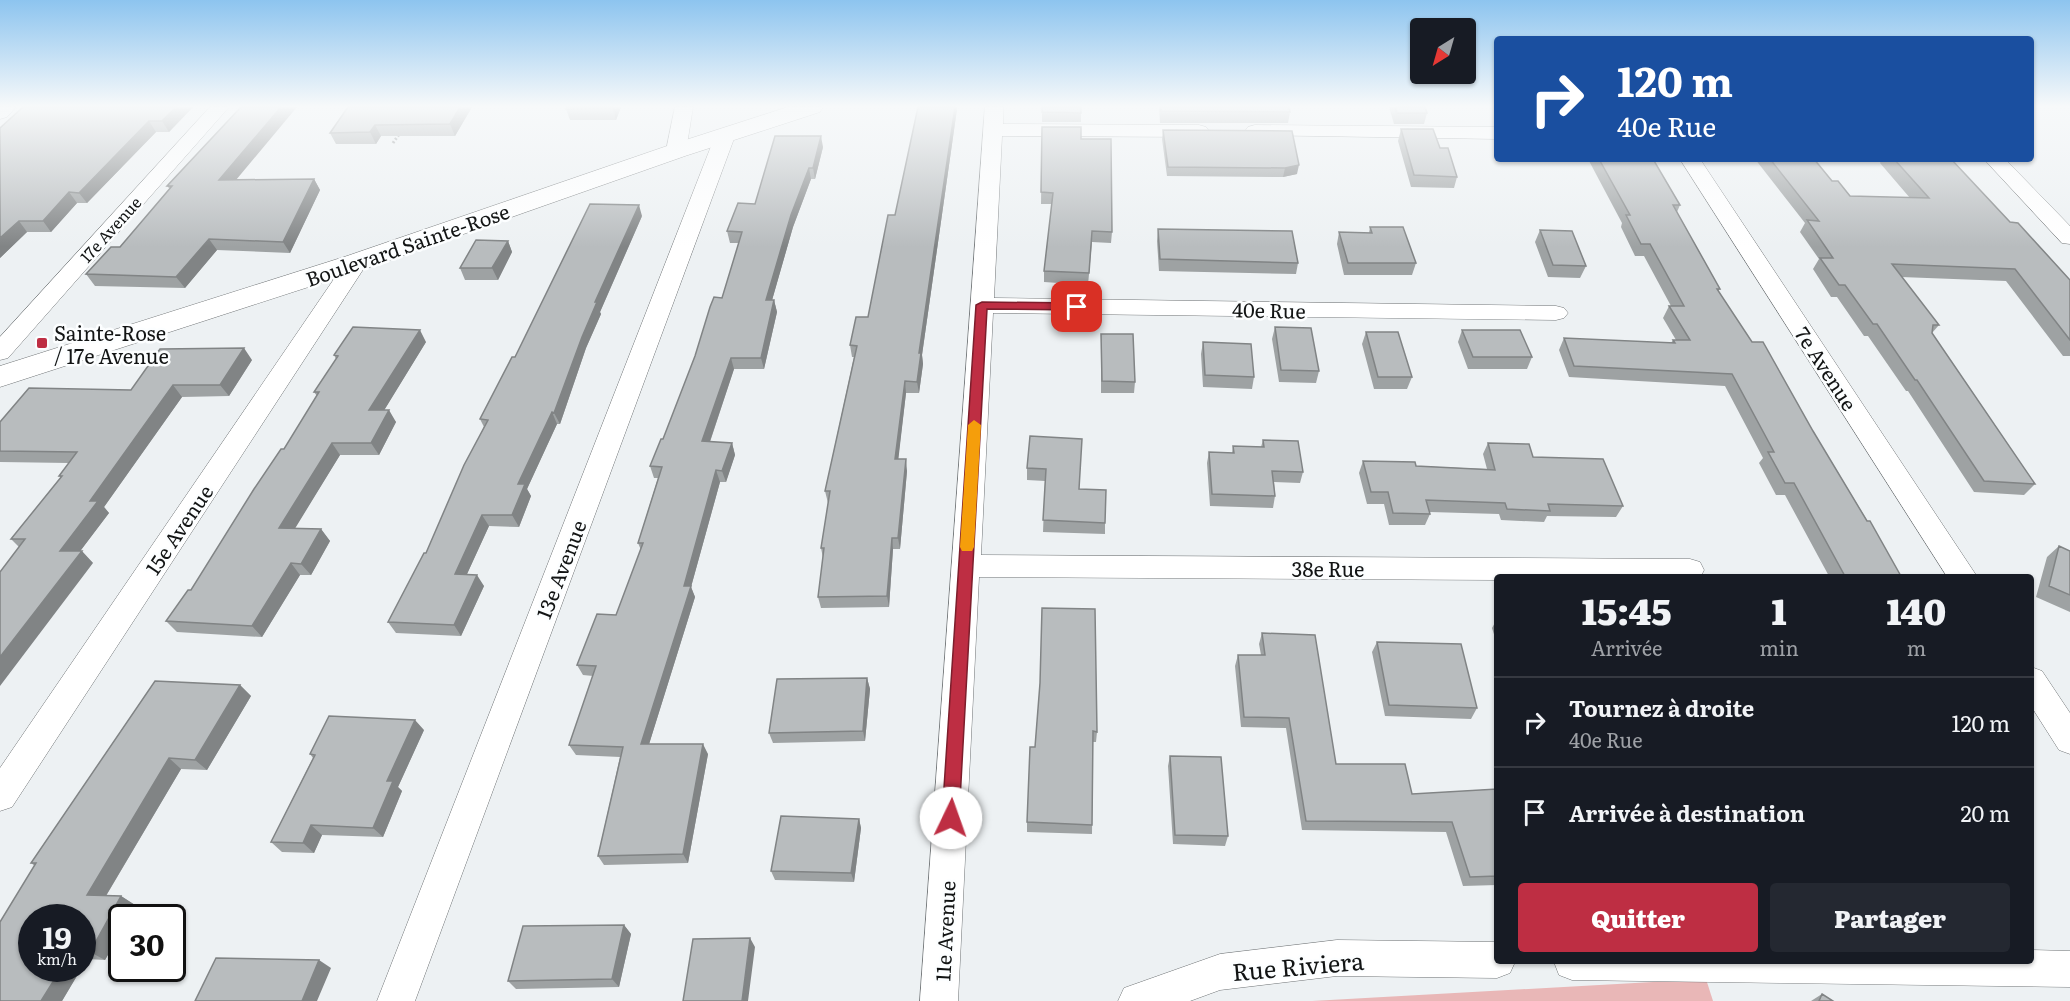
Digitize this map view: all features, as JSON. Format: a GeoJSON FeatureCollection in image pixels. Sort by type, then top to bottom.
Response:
{"type":"FeatureCollection","features":[{"type":"Feature","properties":{"kind":"street","name":"17e Avenue"},"geometry":{"type":"LineString","coordinates":[[0,352],[178,154]]}},
{"type":"Feature","properties":{"kind":"street","name":"Boulevard Sainte-Rose"},"geometry":{"type":"LineString","coordinates":[[0,377],[357,262],[668,154]]}},
{"type":"Feature","properties":{"kind":"street","name":"13e Avenue"},"geometry":{"type":"LineString","coordinates":[[396,1001],[718,154]]}},
{"type":"Feature","properties":{"kind":"street","name":"11e Avenue"},"geometry":{"type":"LineString","coordinates":[[939,1001],[991,154]]}},
{"type":"Feature","properties":{"kind":"street","name":"7e Avenue"},"geometry":{"type":"LineString","coordinates":[[1692,162],[1961,574]]}},
{"type":"Feature","properties":{"kind":"street"},"geometry":{"type":"LineString","coordinates":[[1997,162],[2070,238]]}},
{"type":"Feature","properties":{"kind":"street","name":"15e Avenue"},"geometry":{"type":"LineString","coordinates":[[0,796],[357,262]]}},
{"type":"Feature","properties":{"kind":"street","name":"40e Rue"},"geometry":{"type":"LineString","coordinates":[[982,305],[1556,313]]}},
{"type":"Feature","properties":{"kind":"street","name":"38e Rue"},"geometry":{"type":"LineString","coordinates":[[966,566],[1690,570]]}},
{"type":"Feature","properties":{"kind":"street"},"geometry":{"type":"LineString","coordinates":[[2034,685],[2070,740]]}},
{"type":"Feature","properties":{"kind":"street","name":"Rue Riviera"},"geometry":{"type":"LineString","coordinates":[[1137,1001],[1220,972],[1337,958],[1481,960]]}},
{"type":"Feature","properties":{"kind":"street"},"geometry":{"type":"LineString","coordinates":[[1714,964],[2070,969]]}},
{"type":"Feature","properties":{"kind":"shaded area"},"geometry":{"type":"Polygon","coordinates":[[[1706,979],[1713,1001],[1312,1001],[1706,979]]]}},
{"type":"Feature","properties":{"kind":"building"},"geometry":{"type":"Polygon","coordinates":[[[0,154],[117,154],[79,193],[69,192],[43,221],[19,221],[0,238],[0,154]]]}},
{"type":"Feature","properties":{"kind":"building"},"geometry":{"type":"Polygon","coordinates":[[[197,154],[241,154],[219,180],[314,179],[283,242],[209,239],[176,277],[86,274],[111,247],[120,247],[172,186],[167,186],[197,154]]]}},
{"type":"Feature","properties":{"kind":"building"},"geometry":{"type":"Polygon","coordinates":[[[770,154],[817,154],[813,168],[809,168],[791,215],[766,300],[774,300],[761,358],[731,358],[702,441],[732,443],[722,471],[716,470],[684,586],[691,586],[641,744],[703,744],[683,854],[598,856],[623,747],[569,745],[596,666],[577,665],[597,614],[616,615],[643,543],[638,543],[662,467],[650,466],[661,439],[663,439],[695,356],[714,297],[722,298],[742,232],[727,231],[738,203],[755,204],[770,154]]]}},
{"type":"Feature","properties":{"kind":"building"},"geometry":{"type":"Polygon","coordinates":[[[908,154],[948,154],[919,353],[921,353],[917,382],[905,381],[895,459],[906,459],[898,538],[892,538],[887,596],[818,597],[824,548],[821,548],[830,491],[825,491],[857,346],[850,345],[856,317],[868,317],[888,215],[895,215],[908,154]]]}},
{"type":"Feature","properties":{"kind":"building"},"geometry":{"type":"Polygon","coordinates":[[[1042,154],[1111,154],[1112,232],[1092,231],[1089,273],[1044,271],[1053,193],[1041,192],[1042,154]]]}},
{"type":"Feature","properties":{"kind":"building"},"geometry":{"type":"Polygon","coordinates":[[[1166,154],[1297,154],[1299,165],[1285,168],[1168,167],[1166,154]]]}},
{"type":"Feature","properties":{"kind":"building"},"geometry":{"type":"Polygon","coordinates":[[[1408,154],[1450,154],[1457,177],[1414,175],[1408,154]]]}},
{"type":"Feature","properties":{"kind":"building"},"geometry":{"type":"Polygon","coordinates":[[[1601,162],[1655,162],[1680,205],[1673,205],[1720,289],[1717,289],[1752,342],[1763,342],[1813,431],[1867,521],[1870,521],[1900,574],[1844,574],[1794,483],[1785,483],[1768,452],[1774,452],[1732,374],[1574,366],[1564,338],[1675,343],[1673,340],[1690,340],[1669,306],[1684,306],[1650,244],[1641,244],[1626,215],[1630,215],[1601,162]]]}},
{"type":"Feature","properties":{"kind":"building"},"geometry":{"type":"Polygon","coordinates":[[[1772,162],[1816,162],[1832,181],[1838,181],[1850,196],[1929,198],[1897,162],[1954,162],[2010,222],[2018,223],[2070,280],[2070,340],[2015,269],[1892,264],[1939,325],[1933,325],[1932,333],[2035,484],[1984,481],[1877,324],[1873,324],[1845,285],[1839,285],[1820,258],[1833,258],[1807,220],[1819,221],[1772,162]]]}},
{"type":"Feature","properties":{"kind":"building"},"geometry":{"type":"Polygon","coordinates":[[[590,204],[639,205],[595,302],[597,302],[554,413],[552,412],[518,484],[525,484],[512,515],[482,515],[455,574],[477,575],[454,625],[388,622],[426,553],[464,465],[488,420],[480,419],[512,357],[515,357],[590,204]]]}},
{"type":"Feature","properties":{"kind":"building"},"geometry":{"type":"Polygon","coordinates":[[[1370,227],[1403,227],[1416,263],[1348,263],[1339,232],[1372,233],[1370,227]]]}},
{"type":"Feature","properties":{"kind":"building"},"geometry":{"type":"Polygon","coordinates":[[[1158,229],[1292,231],[1298,263],[1160,259],[1158,229]]]}},
{"type":"Feature","properties":{"kind":"building"},"geometry":{"type":"Polygon","coordinates":[[[1540,230],[1572,231],[1586,266],[1553,265],[1540,230]]]}},
{"type":"Feature","properties":{"kind":"building"},"geometry":{"type":"Polygon","coordinates":[[[476,240],[508,241],[492,268],[460,268],[476,240]]]}},
{"type":"Feature","properties":{"kind":"building"},"geometry":{"type":"Polygon","coordinates":[[[353,327],[420,330],[369,410],[389,410],[371,443],[332,443],[279,528],[321,529],[301,564],[291,563],[252,626],[166,621],[188,590],[191,590],[254,489],[281,449],[284,449],[319,392],[314,392],[338,356],[334,355],[353,327]]]}},
{"type":"Feature","properties":{"kind":"building"},"geometry":{"type":"Polygon","coordinates":[[[1275,327],[1311,328],[1319,371],[1281,370],[1275,327]]]}},
{"type":"Feature","properties":{"kind":"building"},"geometry":{"type":"Polygon","coordinates":[[[1462,330],[1520,330],[1532,357],[1473,357],[1462,330]]]}},
{"type":"Feature","properties":{"kind":"building"},"geometry":{"type":"Polygon","coordinates":[[[1366,332],[1398,332],[1412,377],[1378,377],[1366,332]]]}},
{"type":"Feature","properties":{"kind":"building"},"geometry":{"type":"Polygon","coordinates":[[[1101,334],[1133,334],[1135,382],[1102,381],[1101,334]]]}},
{"type":"Feature","properties":{"kind":"building"},"geometry":{"type":"Polygon","coordinates":[[[1203,342],[1251,344],[1254,377],[1205,375],[1203,342]]]}},
{"type":"Feature","properties":{"kind":"building"},"geometry":{"type":"Polygon","coordinates":[[[244,348],[220,385],[173,385],[90,501],[98,501],[60,551],[82,551],[0,657],[0,572],[25,539],[11,539],[62,476],[59,476],[77,452],[0,451],[0,422],[29,388],[131,390],[160,349],[244,348]]]}},
{"type":"Feature","properties":{"kind":"building"},"geometry":{"type":"Polygon","coordinates":[[[1030,436],[1082,439],[1079,489],[1106,490],[1105,523],[1043,520],[1046,469],[1027,468],[1030,436]]]}},
{"type":"Feature","properties":{"kind":"building"},"geometry":{"type":"Polygon","coordinates":[[[1263,440],[1298,441],[1303,472],[1272,471],[1275,496],[1212,494],[1209,452],[1234,453],[1233,446],[1264,447],[1263,440]]]}},
{"type":"Feature","properties":{"kind":"building"},"geometry":{"type":"Polygon","coordinates":[[[1488,443],[1529,444],[1533,457],[1603,459],[1623,506],[1548,504],[1550,511],[1507,509],[1505,503],[1426,500],[1430,514],[1393,513],[1388,492],[1371,492],[1363,461],[1415,462],[1416,466],[1495,470],[1488,443]]]}},
{"type":"Feature","properties":{"kind":"building"},"geometry":{"type":"Polygon","coordinates":[[[2059,546],[2070,551],[2070,595],[2049,586],[2059,546]]]}},
{"type":"Feature","properties":{"kind":"building"},"geometry":{"type":"Polygon","coordinates":[[[1042,608],[1095,609],[1097,732],[1093,731],[1092,825],[1027,822],[1030,747],[1035,747],[1040,683],[1042,608]]]}},
{"type":"Feature","properties":{"kind":"building"},"geometry":{"type":"Polygon","coordinates":[[[1262,633],[1315,635],[1336,764],[1405,764],[1412,794],[1494,789],[1494,876],[1470,877],[1452,822],[1306,821],[1289,718],[1244,717],[1238,655],[1265,655],[1262,633]]]}},
{"type":"Feature","properties":{"kind":"building"},"geometry":{"type":"Polygon","coordinates":[[[1377,642],[1461,644],[1477,708],[1389,705],[1377,642]]]}},
{"type":"Feature","properties":{"kind":"building"},"geometry":{"type":"Polygon","coordinates":[[[867,678],[863,731],[769,733],[777,679],[867,678]]]}},
{"type":"Feature","properties":{"kind":"building"},"geometry":{"type":"Polygon","coordinates":[[[155,681],[240,685],[195,760],[169,758],[87,895],[121,896],[117,904],[108,904],[108,919],[96,941],[96,904],[18,904],[18,982],[53,982],[41,1001],[0,1001],[0,922],[36,863],[31,863],[155,681]]]}},
{"type":"Feature","properties":{"kind":"building"},"geometry":{"type":"Polygon","coordinates":[[[329,716],[415,720],[387,781],[393,781],[373,828],[311,825],[303,843],[271,842],[315,755],[310,754],[329,716]]]}},
{"type":"Feature","properties":{"kind":"building"},"geometry":{"type":"Polygon","coordinates":[[[1170,756],[1221,757],[1228,836],[1175,835],[1170,756]]]}},
{"type":"Feature","properties":{"kind":"building"},"geometry":{"type":"Polygon","coordinates":[[[781,816],[859,819],[851,873],[771,871],[781,816]]]}},
{"type":"Feature","properties":{"kind":"building"},"geometry":{"type":"Polygon","coordinates":[[[624,925],[612,979],[508,981],[523,926],[624,925]]]}},
{"type":"Feature","properties":{"kind":"building"},"geometry":{"type":"Polygon","coordinates":[[[750,938],[742,1001],[683,1001],[693,939],[750,938]]]}},
{"type":"Feature","properties":{"kind":"building"},"geometry":{"type":"Polygon","coordinates":[[[216,958],[319,960],[302,1001],[195,1001],[216,958]]]}},
{"type":"Feature","properties":{"kind":"building"},"geometry":{"type":"Polygon","coordinates":[[[1822,994],[1833,1001],[1819,1001],[1822,994]]]}},
{"type":"Feature","properties":{"kind":"slow traffic"},"geometry":{"type":"LineString","coordinates":[[967,547],[974,425]]}},
{"type":"Feature","properties":{"kind":"place","name":"Sainte-Rose / 17e Avenue"},"geometry":{"type":"Point","coordinates":[42,343]}},
{"type":"Feature","properties":{"kind":"route"},"geometry":{"type":"LineString","coordinates":[[951,818],[982,305],[1077,307]]}}]}
